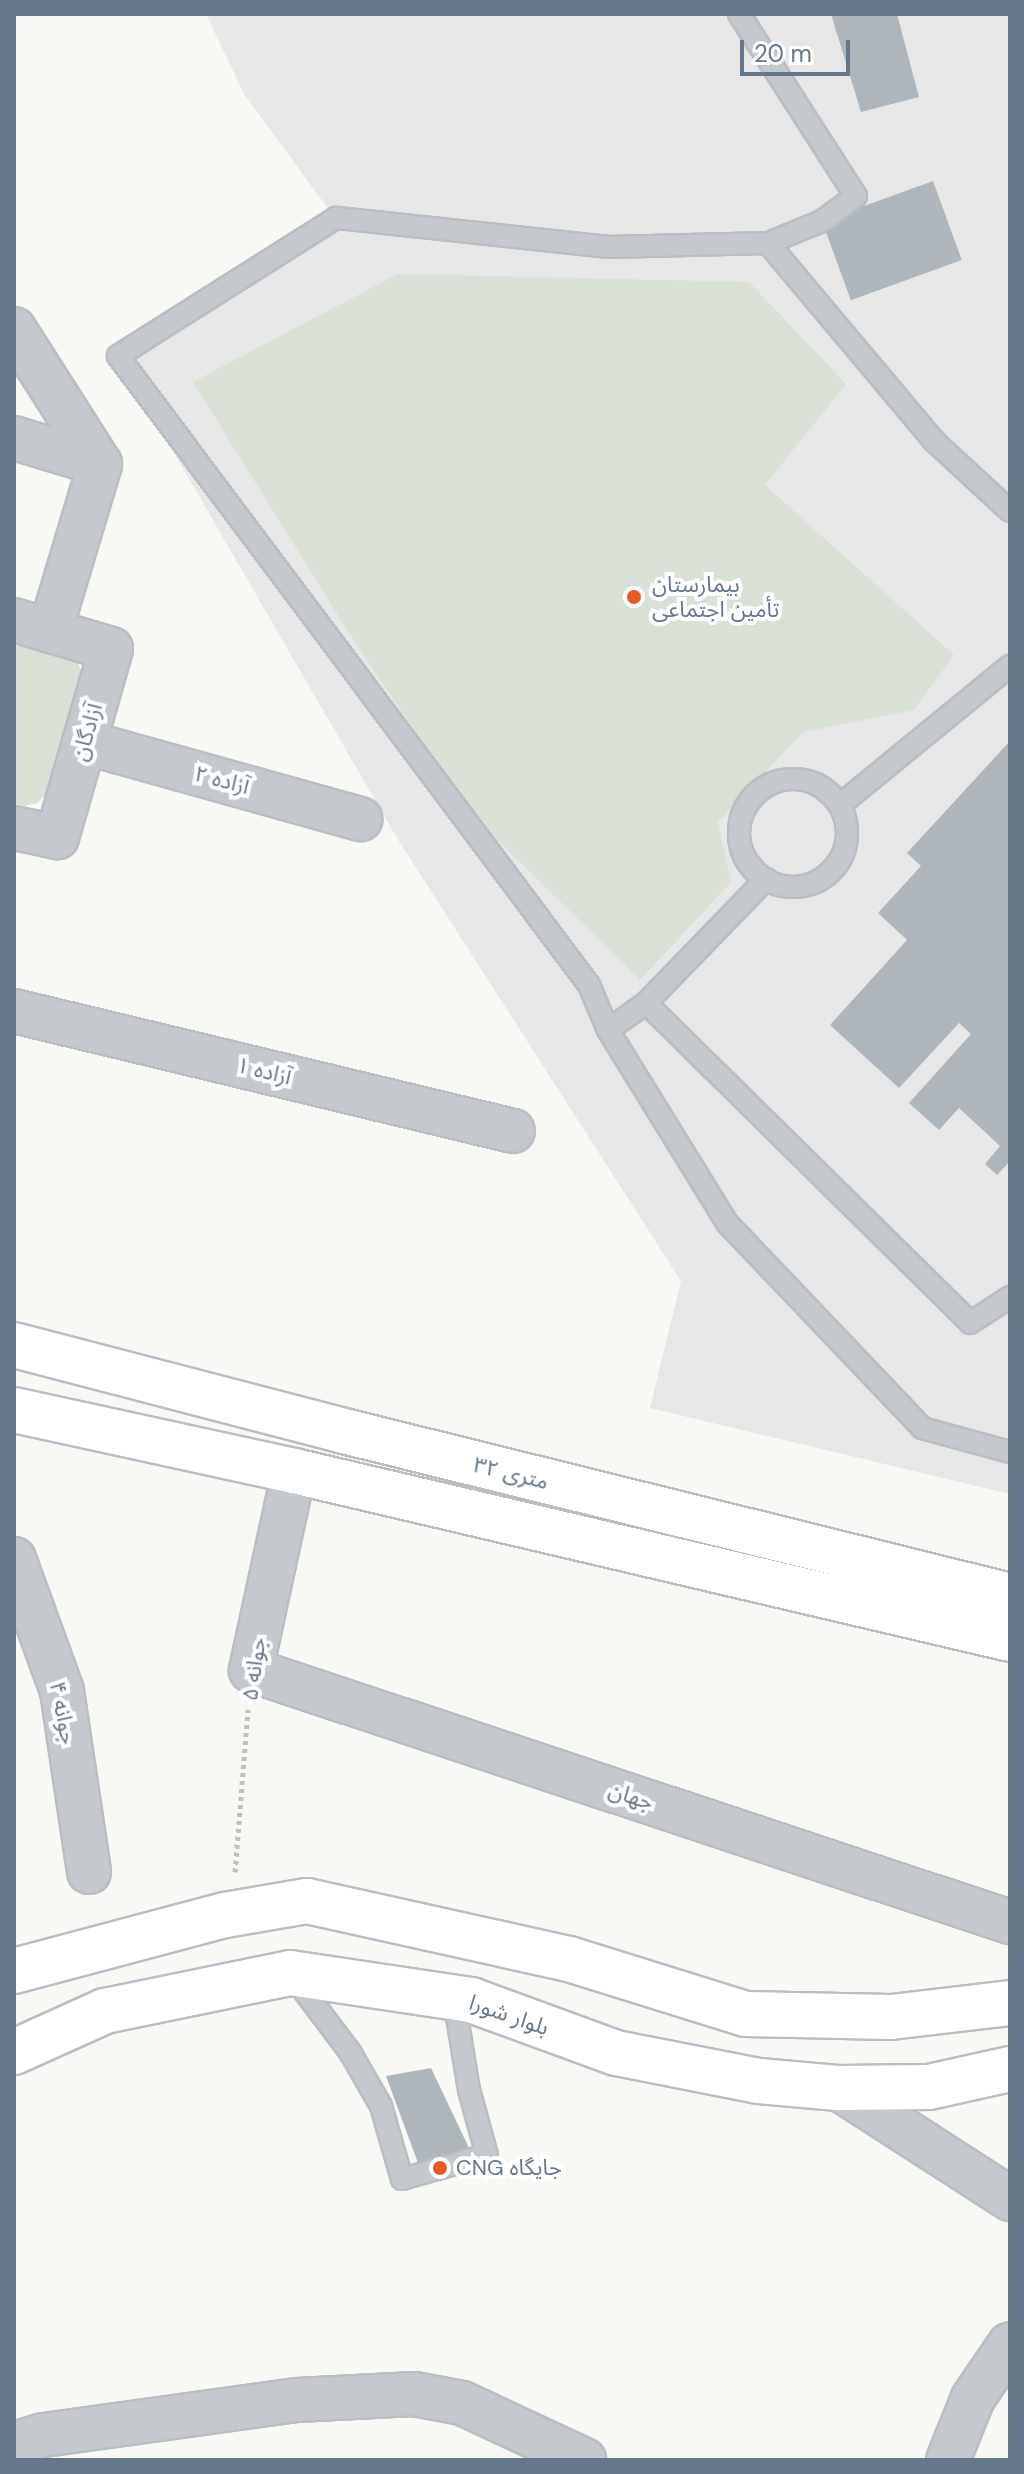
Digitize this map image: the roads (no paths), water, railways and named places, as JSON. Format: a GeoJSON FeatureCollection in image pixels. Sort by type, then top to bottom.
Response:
{"type":"FeatureCollection","features":[{"type":"Feature","properties":{"kind":"main road","name":"۳۲ متری"},"geometry":{"type":"LineString","coordinates":[[14,1345],[1010,1596]]}},
{"type":"Feature","properties":{"kind":"main road"},"geometry":{"type":"LineString","coordinates":[[14,1410],[294,1471],[1010,1639]]}},
{"type":"Feature","properties":{"kind":"main road"},"geometry":{"type":"LineString","coordinates":[[593,1542],[604,1496]]}},
{"type":"Feature","properties":{"kind":"main road"},"geometry":{"type":"LineString","coordinates":[[14,1971],[225,1915],[307,1901],[569,1959],[746,2014],[891,2017],[1010,2003]]}},
{"type":"Feature","properties":{"kind":"main road","name":"بلوار شورا"},"geometry":{"type":"LineString","coordinates":[[14,2052],[105,2011],[290,1973],[471,2000],[616,2053],[759,2081],[838,2088],[929,2087],[1010,2069]]}},
{"type":"Feature","properties":{"kind":"street"},"geometry":{"type":"LineString","coordinates":[[14,329],[100,464]]}},
{"type":"Feature","properties":{"kind":"street"},"geometry":{"type":"LineString","coordinates":[[14,438],[100,464]]}},
{"type":"Feature","properties":{"kind":"street","name":"آزادگان"},"geometry":{"type":"LineString","coordinates":[[15,832],[57,837],[111,649],[32,626],[100,464]]}},
{"type":"Feature","properties":{"kind":"street","name":"آزاده ۲"},"geometry":{"type":"LineString","coordinates":[[84,742],[360,819]]}},
{"type":"Feature","properties":{"kind":"street","name":"آزاده ۱"},"geometry":{"type":"LineString","coordinates":[[14,1011],[513,1131]]}},
{"type":"Feature","properties":{"kind":"street","name":"جوانه ۵"},"geometry":{"type":"LineString","coordinates":[[251,1670],[294,1471]]}},
{"type":"Feature","properties":{"kind":"street","name":"جوانه ۴"},"geometry":{"type":"LineString","coordinates":[[14,1559],[62,1691],[89,1872]]}},
{"type":"Feature","properties":{"kind":"street","name":"جهان"},"geometry":{"type":"LineString","coordinates":[[251,1670],[1010,1922]]}},
{"type":"Feature","properties":{"kind":"street"},"geometry":{"type":"LineString","coordinates":[[838,2088],[1010,2199]]}},
{"type":"Feature","properties":{"kind":"street"},"geometry":{"type":"LineString","coordinates":[[948,2460],[973,2398],[1010,2344]]}},
{"type":"Feature","properties":{"kind":"street"},"geometry":{"type":"LineString","coordinates":[[14,2444],[44,2435],[297,2400],[414,2394],[462,2403],[584,2460]]}},
{"type":"Feature","properties":{"kind":"lane"},"geometry":{"type":"LineString","coordinates":[[739,14],[856,196],[822,221],[768,243],[609,247],[336,218],[118,356],[589,985],[608,1030],[728,1224],[922,1428],[1010,1452]]}},
{"type":"Feature","properties":{"kind":"lane"},"geometry":{"type":"LineString","coordinates":[[768,243],[934,441],[1010,511]]}},
{"type":"Feature","properties":{"kind":"lane"},"geometry":{"type":"LineString","coordinates":[[840,805],[1010,666]]}},
{"type":"Feature","properties":{"kind":"lane"},"geometry":{"type":"LineString","coordinates":[[796,778],[813,782],[840,805],[847,821],[848,840],[843,857],[832,871],[800,887],[782,886],[766,879],[742,853],[739,835],[745,809],[762,788],[796,778]]}},
{"type":"Feature","properties":{"kind":"lane"},"geometry":{"type":"LineString","coordinates":[[608,1030],[646,1003],[766,879]]}},
{"type":"Feature","properties":{"kind":"lane"},"geometry":{"type":"LineString","coordinates":[[646,1003],[970,1323],[1010,1297]]}},
{"type":"Feature","properties":{"kind":"lane"},"geometry":{"type":"LineString","coordinates":[[290,1973],[350,2052],[381,2106],[402,2179],[487,2155],[469,2090],[454,1998]]}},
{"type":"Feature","properties":{"kind":"place","name":"بیمارستان تأمین اجتماعی"},"geometry":{"type":"Point","coordinates":[634,597]}},
{"type":"Feature","properties":{"kind":"place","name":"CNG جایگاه"},"geometry":{"type":"Point","coordinates":[440,2168]}}]}
